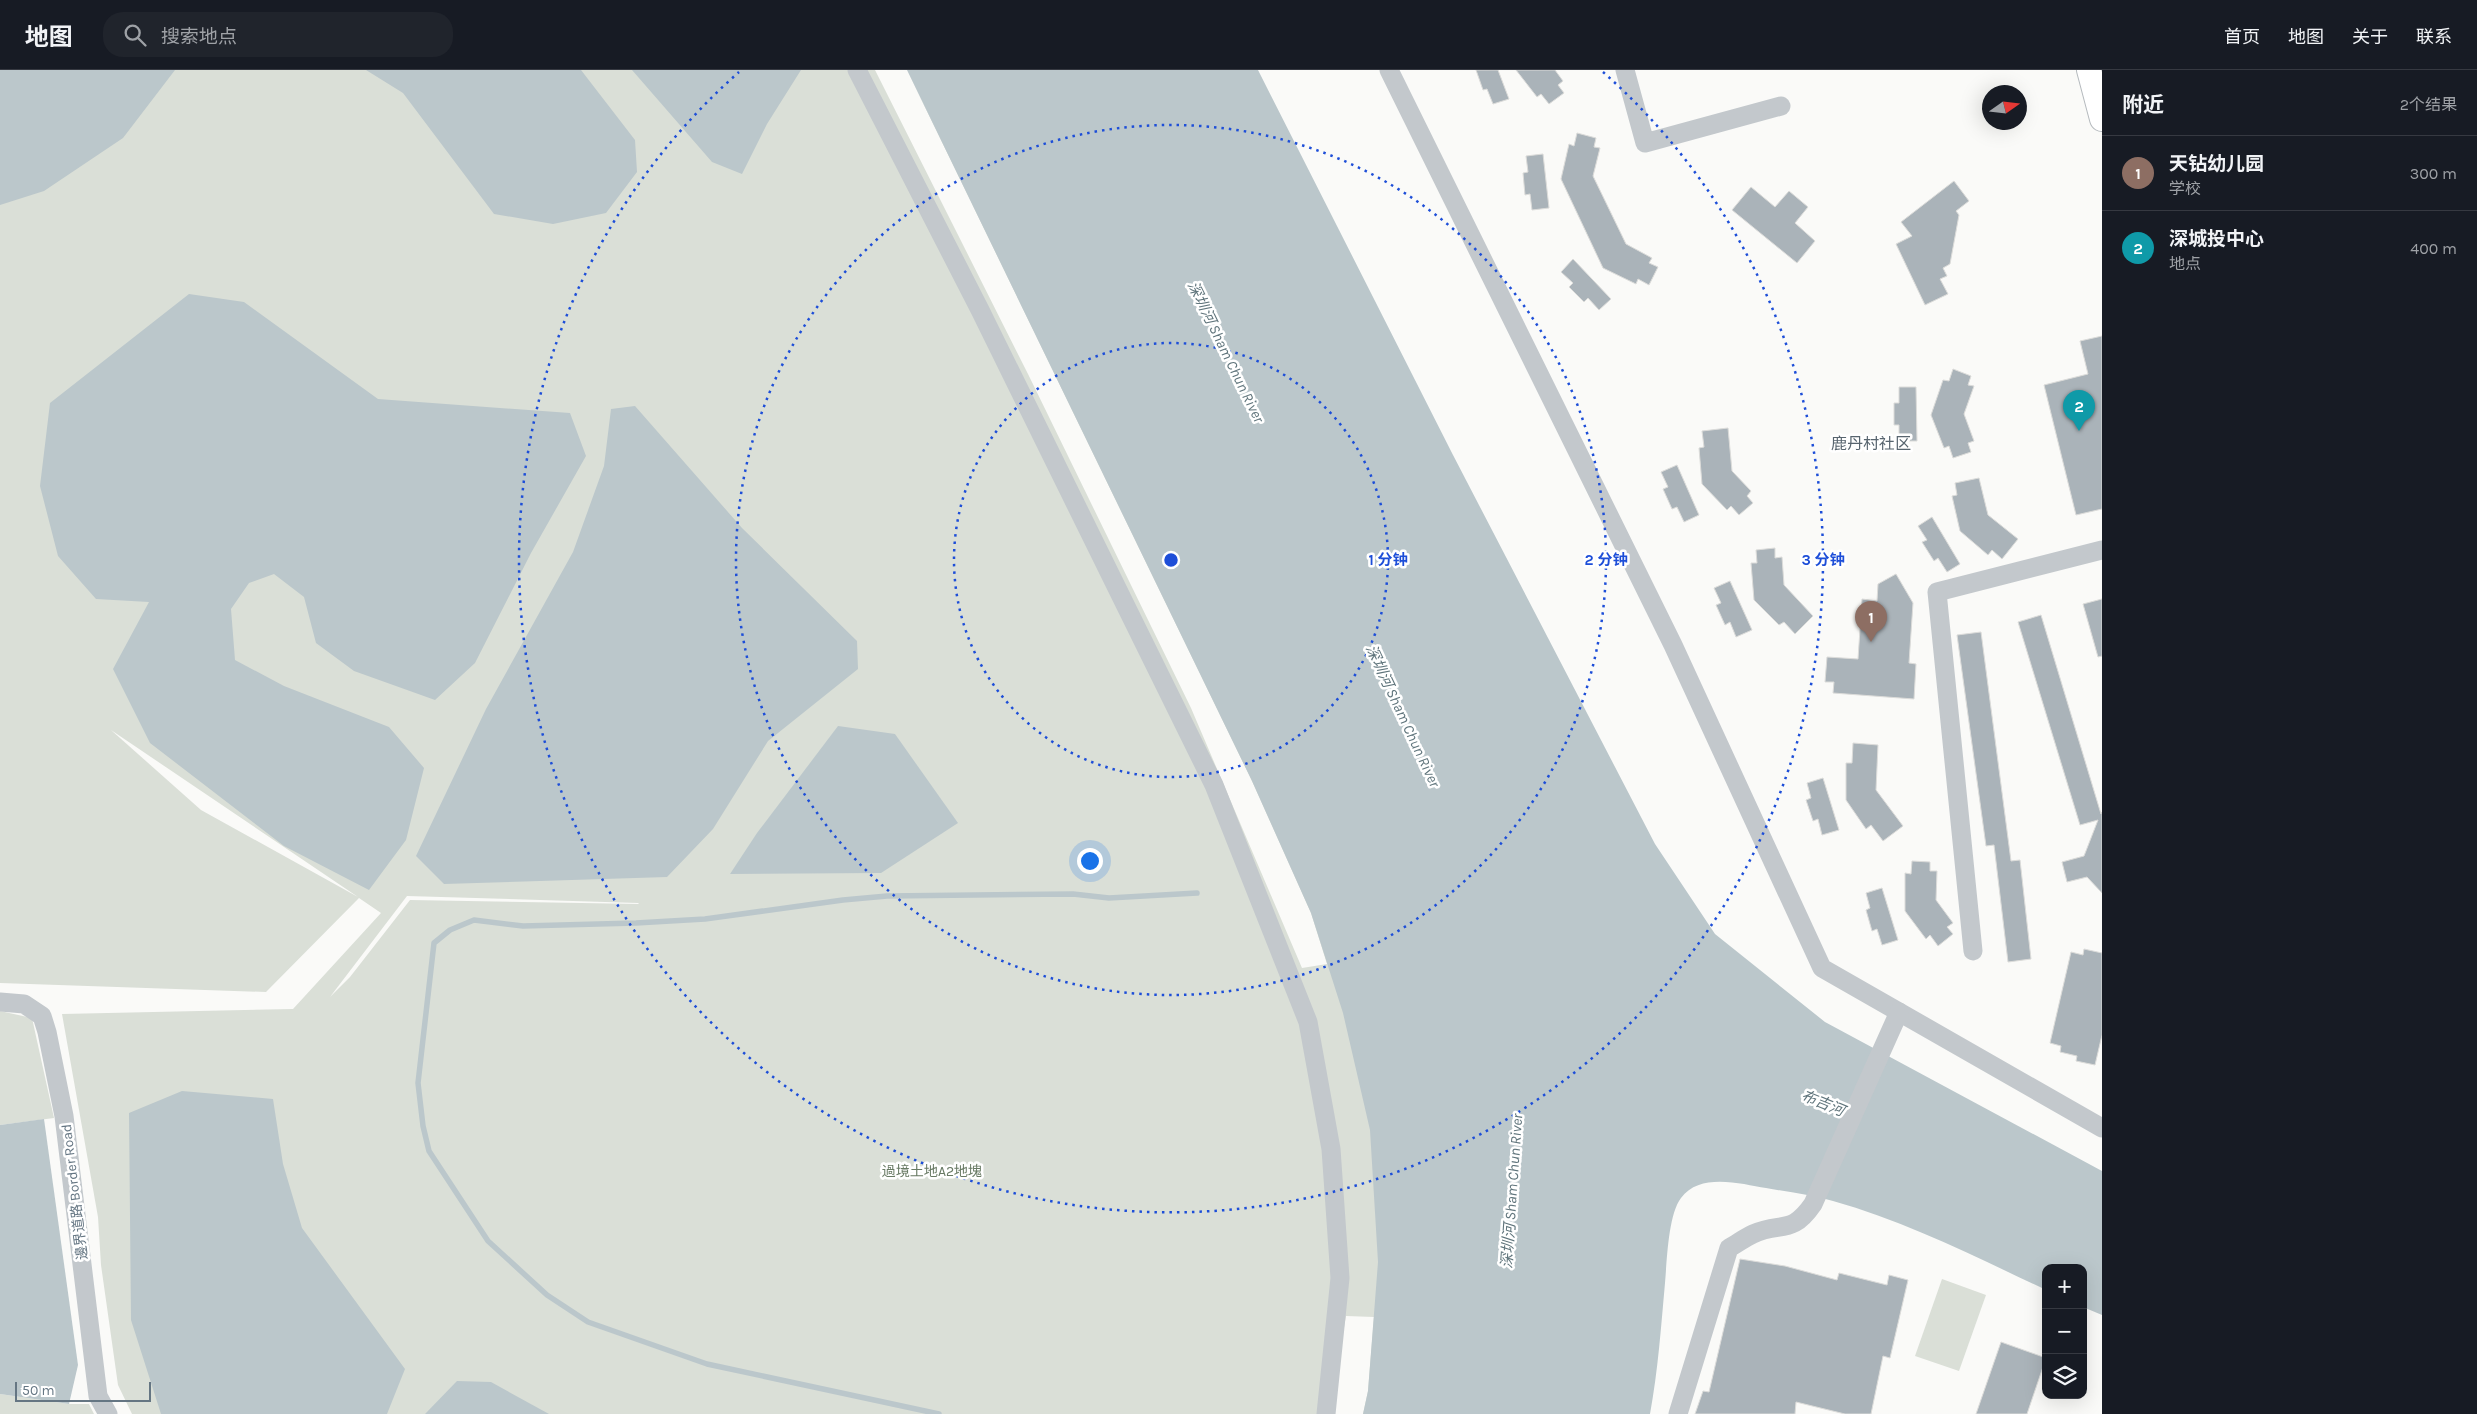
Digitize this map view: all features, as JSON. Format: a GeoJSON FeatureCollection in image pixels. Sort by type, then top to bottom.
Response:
{"type":"FeatureCollection","features":[{"type":"Feature","properties":{"kind":"main road"},"geometry":{"type":"LineString","coordinates":[[2089,70],[2102,119]]}},
{"type":"Feature","properties":{"kind":"street"},"geometry":{"type":"LineString","coordinates":[[857,70],[980,310],[1214,785],[1308,1022],[1331,1149],[1340,1278],[1326,1414]]}},
{"type":"Feature","properties":{"kind":"street"},"geometry":{"type":"LineString","coordinates":[[1389,70],[1674,645],[1822,968],[2102,1128]]}},
{"type":"Feature","properties":{"kind":"street"},"geometry":{"type":"LineString","coordinates":[[1625,70],[1645,143],[1781,106]]}},
{"type":"Feature","properties":{"kind":"street"},"geometry":{"type":"LineString","coordinates":[[1973,951],[1937,592],[2102,550]]}},
{"type":"Feature","properties":{"kind":"street","name":"邊界道路 Border Road"},"geometry":{"type":"LineString","coordinates":[[0,1002],[24,1004],[42,1016],[48,1032],[64,1116],[98,1396],[108,1414]]}},
{"type":"Feature","properties":{"kind":"street"},"geometry":{"type":"LineString","coordinates":[[1678,1414],[1729,1248],[1753,1233],[1790,1225],[1802,1219],[1813,1204],[1899,1012]]}},
{"type":"Feature","properties":{"kind":"green space","name":"過境土地A2地塊"},"geometry":{"type":"Polygon","coordinates":[[[0,70],[875,70],[1028,374],[1191,708],[1302,968],[1327,964],[1311,913],[1252,781],[907,70],[1386,1036],[1383,1414],[1363,1414],[1368,1391],[1374,1317],[1346,1316],[1329,1414],[132,1414],[118,1385],[101,1265],[98,1217],[62,1014],[293,1009],[381,913],[359,898],[266,992],[0,983],[0,70]],[[111,730],[201,810],[358,897],[111,730]],[[407,896],[330,997],[350,977],[410,900],[639,904],[638,903],[407,896]]]}},
{"type":"Feature","properties":{"kind":"green space"},"geometry":{"type":"Polygon","coordinates":[[[0,1011],[32,1018],[54,1118],[0,1125],[0,1011]]]}},
{"type":"Feature","properties":{"kind":"green space"},"geometry":{"type":"Polygon","coordinates":[[[1942,1279],[1986,1295],[1959,1371],[1915,1356],[1942,1279]]]}},
{"type":"Feature","properties":{"kind":"green space"},"geometry":{"type":"Polygon","coordinates":[[[0,1394],[69,1404],[89,1404],[94,1414],[0,1414],[0,1394]]]}},
{"type":"Feature","properties":{"kind":"water"},"geometry":{"type":"Polygon","coordinates":[[[0,70],[175,70],[123,138],[44,191],[0,205],[0,70]]]}},
{"type":"Feature","properties":{"kind":"water"},"geometry":{"type":"Polygon","coordinates":[[[366,70],[581,70],[635,140],[637,172],[606,213],[553,224],[494,214],[403,93],[366,70]]]}},
{"type":"Feature","properties":{"kind":"water"},"geometry":{"type":"Polygon","coordinates":[[[632,70],[801,70],[767,124],[742,174],[712,162],[632,70]]]}},
{"type":"Feature","properties":{"kind":"water"},"geometry":{"type":"Polygon","coordinates":[[[907,70],[1258,70],[1453,455],[1655,844],[1715,934],[1825,1022],[2102,1171],[2102,1315],[2087,1309],[2087,1264],[2042,1264],[2042,1288],[1941,1241],[1861,1210],[1825,1199],[1800,1194],[1733,1183],[1710,1182],[1689,1190],[1681,1198],[1673,1215],[1650,1414],[1363,1414],[1368,1391],[1378,1262],[1370,1130],[1343,1013],[1311,913],[1252,781],[907,70]]]}},
{"type":"Feature","properties":{"kind":"water"},"geometry":{"type":"Polygon","coordinates":[[[189,294],[244,302],[378,399],[570,413],[586,456],[531,553],[475,663],[435,700],[354,671],[316,643],[304,597],[274,574],[249,583],[231,609],[235,660],[284,686],[389,727],[424,768],[406,840],[369,890],[284,846],[150,743],[113,669],[149,602],[96,599],[58,556],[40,486],[50,403],[189,294]]]}},
{"type":"Feature","properties":{"kind":"water"},"geometry":{"type":"Polygon","coordinates":[[[635,406],[742,528],[857,641],[858,669],[768,741],[713,829],[667,877],[444,884],[416,856],[486,709],[573,552],[604,466],[611,409],[635,406]]]}},
{"type":"Feature","properties":{"kind":"water"},"geometry":{"type":"Polygon","coordinates":[[[838,726],[895,734],[958,823],[881,873],[730,874],[757,833],[838,726]]]}},
{"type":"Feature","properties":{"kind":"water"},"geometry":{"type":"Polygon","coordinates":[[[182,1091],[273,1099],[283,1164],[302,1228],[405,1369],[387,1414],[161,1414],[131,1320],[129,1113],[182,1091]]]}},
{"type":"Feature","properties":{"kind":"water"},"geometry":{"type":"Polygon","coordinates":[[[44,1119],[78,1365],[69,1404],[0,1394],[0,1125],[44,1119]]]}},
{"type":"Feature","properties":{"kind":"water"},"geometry":{"type":"Polygon","coordinates":[[[457,1381],[491,1382],[549,1414],[425,1414],[457,1381]]]}},
{"type":"Feature","properties":{"kind":"building"},"geometry":{"type":"Polygon","coordinates":[[[1476,70],[1498,70],[1509,99],[1493,104],[1487,89],[1483,90],[1476,70]]]}},
{"type":"Feature","properties":{"kind":"building"},"geometry":{"type":"Polygon","coordinates":[[[1516,70],[1555,70],[1563,81],[1558,85],[1564,93],[1549,104],[1541,94],[1537,97],[1516,70]]]}},
{"type":"Feature","properties":{"kind":"building"},"geometry":{"type":"Polygon","coordinates":[[[1577,133],[1596,138],[1594,147],[1600,148],[1593,176],[1626,244],[1652,258],[1649,263],[1658,267],[1649,285],[1638,279],[1636,284],[1603,268],[1561,179],[1569,144],[1574,146],[1577,133]]]}},
{"type":"Feature","properties":{"kind":"building"},"geometry":{"type":"Polygon","coordinates":[[[1543,154],[1549,208],[1532,210],[1530,194],[1525,195],[1523,173],[1528,172],[1526,156],[1543,154]]]}},
{"type":"Feature","properties":{"kind":"building"},"geometry":{"type":"Polygon","coordinates":[[[1954,181],[1969,201],[1956,211],[1959,215],[1950,264],[1943,268],[1947,276],[1940,279],[1948,294],[1925,305],[1896,244],[1912,236],[1901,222],[1954,181]]]}},
{"type":"Feature","properties":{"kind":"building"},"geometry":{"type":"Polygon","coordinates":[[[1751,187],[1775,207],[1789,191],[1808,207],[1795,223],[1815,241],[1797,263],[1732,210],[1751,187]]]}},
{"type":"Feature","properties":{"kind":"building"},"geometry":{"type":"Polygon","coordinates":[[[1573,259],[1611,299],[1599,310],[1588,298],[1584,302],[1569,287],[1573,283],[1561,272],[1573,259]]]}},
{"type":"Feature","properties":{"kind":"building"},"geometry":{"type":"Polygon","coordinates":[[[2102,336],[2102,509],[2076,515],[2044,385],[2088,374],[2080,341],[2102,336]]]}},
{"type":"Feature","properties":{"kind":"building"},"geometry":{"type":"Polygon","coordinates":[[[1953,369],[1971,376],[1968,385],[1974,386],[1964,414],[1974,441],[1968,443],[1971,452],[1953,458],[1949,446],[1944,448],[1931,415],[1943,380],[1949,381],[1953,369]]]}},
{"type":"Feature","properties":{"kind":"building"},"geometry":{"type":"Polygon","coordinates":[[[1899,387],[1916,387],[1917,441],[1899,441],[1899,425],[1894,425],[1894,403],[1899,403],[1899,387]]]}},
{"type":"Feature","properties":{"kind":"building"},"geometry":{"type":"Polygon","coordinates":[[[1728,428],[1732,471],[1751,491],[1747,496],[1753,503],[1739,515],[1731,506],[1727,510],[1702,484],[1699,448],[1704,447],[1702,431],[1728,428]]]}},
{"type":"Feature","properties":{"kind":"building"},"geometry":{"type":"Polygon","coordinates":[[[1677,465],[1699,515],[1684,522],[1677,507],[1672,509],[1663,489],[1668,487],[1661,472],[1677,465]]]}},
{"type":"Feature","properties":{"kind":"building"},"geometry":{"type":"Polygon","coordinates":[[[1979,478],[1988,515],[2018,539],[2002,559],[1992,550],[1988,555],[1960,531],[1952,496],[1957,495],[1955,483],[1979,478]]]}},
{"type":"Feature","properties":{"kind":"building"},"geometry":{"type":"Polygon","coordinates":[[[1932,517],[1960,564],[1947,572],[1938,558],[1934,561],[1922,542],[1927,540],[1918,526],[1932,517]]]}},
{"type":"Feature","properties":{"kind":"building"},"geometry":{"type":"Polygon","coordinates":[[[1775,548],[1775,558],[1782,557],[1784,585],[1813,616],[1795,634],[1784,622],[1779,625],[1754,600],[1751,563],[1757,563],[1756,550],[1775,548]]]}},
{"type":"Feature","properties":{"kind":"building"},"geometry":{"type":"Polygon","coordinates":[[[1896,574],[1913,603],[1909,663],[1916,664],[1914,699],[1833,693],[1834,682],[1825,682],[1827,657],[1858,659],[1862,599],[1877,601],[1878,584],[1896,574]]]}},
{"type":"Feature","properties":{"kind":"building"},"geometry":{"type":"Polygon","coordinates":[[[1730,581],[1752,630],[1736,637],[1730,622],[1725,625],[1716,605],[1721,603],[1714,588],[1730,581]]]}},
{"type":"Feature","properties":{"kind":"building"},"geometry":{"type":"Polygon","coordinates":[[[2102,599],[2102,656],[2098,657],[2083,604],[2102,599]]]}},
{"type":"Feature","properties":{"kind":"building"},"geometry":{"type":"Polygon","coordinates":[[[2041,615],[2101,814],[2102,812],[2102,893],[2087,877],[2067,882],[2062,862],[2084,856],[2098,820],[2080,825],[2018,622],[2041,615]]]}},
{"type":"Feature","properties":{"kind":"building"},"geometry":{"type":"Polygon","coordinates":[[[1981,632],[2011,861],[2020,860],[2031,959],[2008,962],[1994,845],[1986,846],[1957,635],[1981,632]]]}},
{"type":"Feature","properties":{"kind":"building"},"geometry":{"type":"Polygon","coordinates":[[[1853,743],[1878,745],[1876,790],[1903,826],[1883,841],[1871,825],[1866,829],[1846,800],[1846,763],[1852,763],[1853,743]]]}},
{"type":"Feature","properties":{"kind":"building"},"geometry":{"type":"Polygon","coordinates":[[[1823,778],[1839,830],[1822,835],[1818,819],[1813,821],[1806,800],[1811,798],[1807,783],[1823,778]]]}},
{"type":"Feature","properties":{"kind":"building"},"geometry":{"type":"Polygon","coordinates":[[[1912,861],[1930,862],[1930,871],[1937,871],[1936,900],[1953,923],[1947,927],[1953,934],[1938,946],[1930,935],[1926,939],[1905,911],[1905,873],[1911,874],[1912,861]]]}},
{"type":"Feature","properties":{"kind":"building"},"geometry":{"type":"Polygon","coordinates":[[[1882,888],[1898,940],[1882,945],[1877,929],[1872,931],[1866,910],[1870,908],[1866,893],[1882,888]]]}},
{"type":"Feature","properties":{"kind":"building"},"geometry":{"type":"Polygon","coordinates":[[[2084,949],[2102,953],[2102,1035],[2095,1065],[2076,1061],[2077,1056],[2060,1052],[2061,1046],[2050,1043],[2071,952],[2083,955],[2084,949]]]}},
{"type":"Feature","properties":{"kind":"building"},"geometry":{"type":"Polygon","coordinates":[[[1740,1259],[1785,1266],[1837,1280],[1839,1273],[1887,1285],[1889,1275],[1908,1280],[1890,1358],[1883,1356],[1871,1414],[1845,1414],[1796,1402],[1795,1414],[1695,1414],[1703,1391],[1709,1392],[1740,1259]]]}},
{"type":"Feature","properties":{"kind":"building"},"geometry":{"type":"Polygon","coordinates":[[[2001,1342],[2042,1357],[2042,1370],[2027,1414],[1976,1414],[2001,1342]]]}},
{"type":"Feature","properties":{"kind":"waterway"},"geometry":{"type":"LineString","coordinates":[[939,1414],[707,1364],[588,1322],[547,1295],[488,1241],[429,1151],[423,1126],[418,1083],[434,943],[450,930],[474,920],[523,926],[636,923],[705,919],[843,900],[887,896],[1073,894],[1109,898],[1197,893]]}},
{"type":"Feature","properties":{"kind":"place","name":"深城投中心"},"geometry":{"type":"Point","coordinates":[2079,431]}},
{"type":"Feature","properties":{"kind":"place","name":"天钻幼儿园"},"geometry":{"type":"Point","coordinates":[1871,642]}},
{"type":"Feature","properties":{"kind":"district","name":"鹿丹村社区"},"geometry":{"type":"Point","coordinates":[1871,443]}},
{"type":"Feature","properties":{"kind":"water label","name":"深圳河 Sham Chun River"},"geometry":{"type":"Point","coordinates":[1226,352]}},
{"type":"Feature","properties":{"kind":"water label","name":"深圳河 Sham Chun River"},"geometry":{"type":"Point","coordinates":[1403,716]}},
{"type":"Feature","properties":{"kind":"water label","name":"布吉河"},"geometry":{"type":"Point","coordinates":[1823,1103]}},
{"type":"Feature","properties":{"kind":"water label","name":"深圳河 Sham Chun River"},"geometry":{"type":"Point","coordinates":[1512,1191]}}]}
